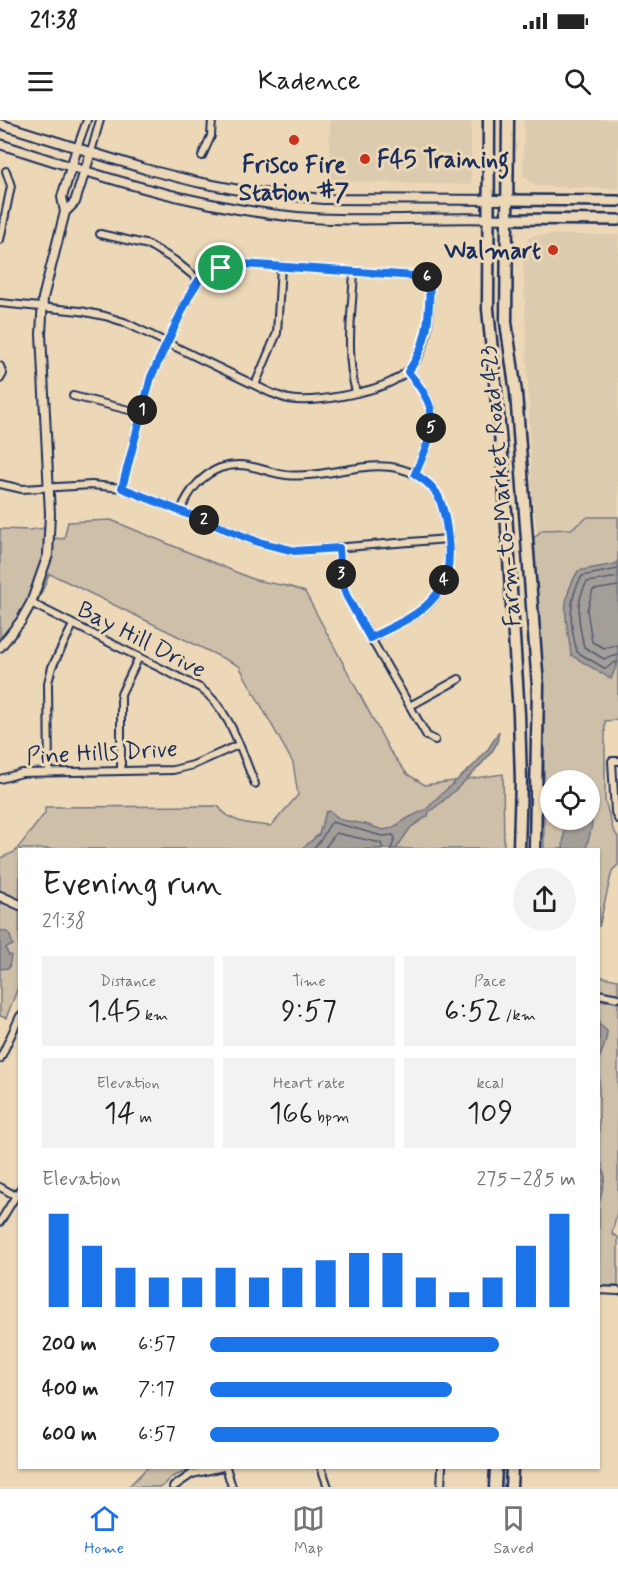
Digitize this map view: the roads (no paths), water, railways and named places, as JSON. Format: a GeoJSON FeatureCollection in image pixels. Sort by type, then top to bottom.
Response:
{"type":"FeatureCollection","features":[{"type":"Feature","properties":{"kind":"main road","name":"Farm-to-Market Road 423"},"geometry":{"type":"LineString","coordinates":[[489,120],[488,309],[507,531],[519,714],[521,780],[519,848]]}},
{"type":"Feature","properties":{"kind":"main road","name":"Farm-to-Market Road 423"},"geometry":{"type":"LineString","coordinates":[[508,120],[506,322],[516,393],[538,686],[535,848]]}},
{"type":"Feature","properties":{"kind":"main road"},"geometry":{"type":"LineString","coordinates":[[507,200],[618,201]]}},
{"type":"Feature","properties":{"kind":"main road"},"geometry":{"type":"LineString","coordinates":[[507,219],[618,220]]}},
{"type":"Feature","properties":{"kind":"main road"},"geometry":{"type":"LineString","coordinates":[[496,395],[516,393]]}},
{"type":"Feature","properties":{"kind":"main road"},"geometry":{"type":"LineString","coordinates":[[507,531],[527,530]]}},
{"type":"Feature","properties":{"kind":"main road"},"geometry":{"type":"LineString","coordinates":[[495,1487],[496,1469]]}},
{"type":"Feature","properties":{"kind":"main road"},"geometry":{"type":"LineString","coordinates":[[511,1487],[512,1469]]}},
{"type":"Feature","properties":{"kind":"street"},"geometry":{"type":"LineString","coordinates":[[0,647],[21,621],[31,603],[48,555],[50,514],[41,334],[43,308],[51,260],[65,212],[62,197],[87,120]]}},
{"type":"Feature","properties":{"kind":"street"},"geometry":{"type":"LineString","coordinates":[[65,212],[75,202],[100,120]]}},
{"type":"Feature","properties":{"kind":"street"},"geometry":{"type":"LineString","coordinates":[[202,156],[211,136],[212,120]]}},
{"type":"Feature","properties":{"kind":"street"},"geometry":{"type":"LineString","coordinates":[[0,124],[145,170],[197,182],[272,194],[323,199],[507,200]]}},
{"type":"Feature","properties":{"kind":"street"},"geometry":{"type":"LineString","coordinates":[[0,144],[172,196],[258,212],[299,217],[507,219]]}},
{"type":"Feature","properties":{"kind":"street"},"geometry":{"type":"LineString","coordinates":[[0,240],[11,186],[6,171]]}},
{"type":"Feature","properties":{"kind":"street"},"geometry":{"type":"LineString","coordinates":[[100,234],[148,245],[174,260],[199,280]]}},
{"type":"Feature","properties":{"kind":"street"},"geometry":{"type":"LineString","coordinates":[[0,303],[80,311],[105,316],[124,322],[167,343],[255,385],[289,399],[322,399],[391,382],[408,372],[418,358],[425,341],[430,277],[243,264],[221,268],[199,280],[190,294],[167,343],[151,377],[122,488]]}},
{"type":"Feature","properties":{"kind":"street"},"geometry":{"type":"LineString","coordinates":[[255,385],[277,333],[280,266]]}},
{"type":"Feature","properties":{"kind":"street"},"geometry":{"type":"LineString","coordinates":[[354,272],[349,357],[350,372],[356,392]]}},
{"type":"Feature","properties":{"kind":"street"},"geometry":{"type":"LineString","coordinates":[[0,379],[1,368]]}},
{"type":"Feature","properties":{"kind":"street"},"geometry":{"type":"LineString","coordinates":[[408,372],[423,390],[430,405],[432,421],[431,436],[415,474]]}},
{"type":"Feature","properties":{"kind":"street"},"geometry":{"type":"LineString","coordinates":[[73,396],[141,412]]}},
{"type":"Feature","properties":{"kind":"street"},"geometry":{"type":"LineString","coordinates":[[181,510],[187,495],[205,476],[221,468],[235,465],[251,465],[285,475],[306,476],[378,466],[397,467],[415,474],[429,484],[439,497],[448,539],[446,577],[436,595],[417,613],[370,638]]}},
{"type":"Feature","properties":{"kind":"street"},"geometry":{"type":"LineString","coordinates":[[0,484],[22,489],[92,485],[122,488],[258,542],[295,551],[448,539]]}},
{"type":"Feature","properties":{"kind":"street"},"geometry":{"type":"LineString","coordinates":[[339,548],[341,578],[346,595],[427,736],[435,740]]}},
{"type":"Feature","properties":{"kind":"street","name":"Bay Hill Drive"},"geometry":{"type":"LineString","coordinates":[[31,603],[200,688],[213,698],[223,712],[255,784]]}},
{"type":"Feature","properties":{"kind":"street"},"geometry":{"type":"LineString","coordinates":[[49,772],[48,683],[52,667],[73,625]]}},
{"type":"Feature","properties":{"kind":"street"},"geometry":{"type":"LineString","coordinates":[[121,771],[121,694],[139,657]]}},
{"type":"Feature","properties":{"kind":"street"},"geometry":{"type":"LineString","coordinates":[[410,706],[459,679]]}},
{"type":"Feature","properties":{"kind":"street","name":"Pine Hills Drive"},"geometry":{"type":"LineString","coordinates":[[0,779],[22,773],[173,770],[193,765],[238,745]]}},
{"type":"Feature","properties":{"kind":"street"},"geometry":{"type":"LineString","coordinates":[[615,761],[615,812],[618,819]]}},
{"type":"Feature","properties":{"kind":"street"},"geometry":{"type":"LineString","coordinates":[[0,896],[18,904]]}},
{"type":"Feature","properties":{"kind":"street"},"geometry":{"type":"LineString","coordinates":[[0,1059],[18,1020]]}},
{"type":"Feature","properties":{"kind":"street"},"geometry":{"type":"LineString","coordinates":[[0,1187],[18,1193],[0,1222]]}},
{"type":"Feature","properties":{"kind":"street"},"geometry":{"type":"LineString","coordinates":[[600,1290],[618,1291]]}},
{"type":"Feature","properties":{"kind":"street"},"geometry":{"type":"LineString","coordinates":[[173,1487],[192,1474],[215,1469]]}},
{"type":"Feature","properties":{"kind":"street"},"geometry":{"type":"LineString","coordinates":[[225,1469],[232,1487]]}},
{"type":"Feature","properties":{"kind":"street"},"geometry":{"type":"LineString","coordinates":[[322,1469],[328,1487]]}},
{"type":"Feature","properties":{"kind":"street"},"geometry":{"type":"LineString","coordinates":[[441,1487],[442,1469]]}},
{"type":"Feature","properties":{"kind":"water"},"geometry":{"type":"Polygon","coordinates":[[[618,561],[618,661],[611,679],[571,655],[566,622],[566,603],[578,571],[615,564],[618,561]]]}},
{"type":"Feature","properties":{"kind":"water"},"geometry":{"type":"Polygon","coordinates":[[[499,731],[498,740],[491,753],[475,771],[429,812],[428,816],[411,827],[397,848],[303,848],[319,834],[326,812],[330,811],[341,820],[383,830],[392,828],[427,809],[489,748],[499,731]]]}},
{"type":"Feature","properties":{"kind":"water"},"geometry":{"type":"Polygon","coordinates":[[[564,830],[590,830],[586,848],[563,848],[564,830]]]}},
{"type":"Feature","properties":{"kind":"water"},"geometry":{"type":"Polygon","coordinates":[[[0,930],[9,933],[13,945],[6,948],[8,955],[11,955],[9,968],[0,969],[0,930]]]}},
{"type":"Feature","properties":{"kind":"water"},"geometry":{"type":"Polygon","coordinates":[[[600,1025],[607,1031],[606,1042],[600,1057],[600,1025]]]}},
{"type":"Feature","properties":{"kind":"water"},"geometry":{"type":"Polygon","coordinates":[[[600,1157],[605,1177],[600,1200],[600,1157]]]}},
{"type":"Feature","properties":{"kind":"place","name":"Frisco Fire Station #7"},"geometry":{"type":"Point","coordinates":[294,140]}},
{"type":"Feature","properties":{"kind":"place","name":"F45 Training"},"geometry":{"type":"Point","coordinates":[365,159]}},
{"type":"Feature","properties":{"kind":"place","name":"Walmart"},"geometry":{"type":"Point","coordinates":[553,250]}}]}
